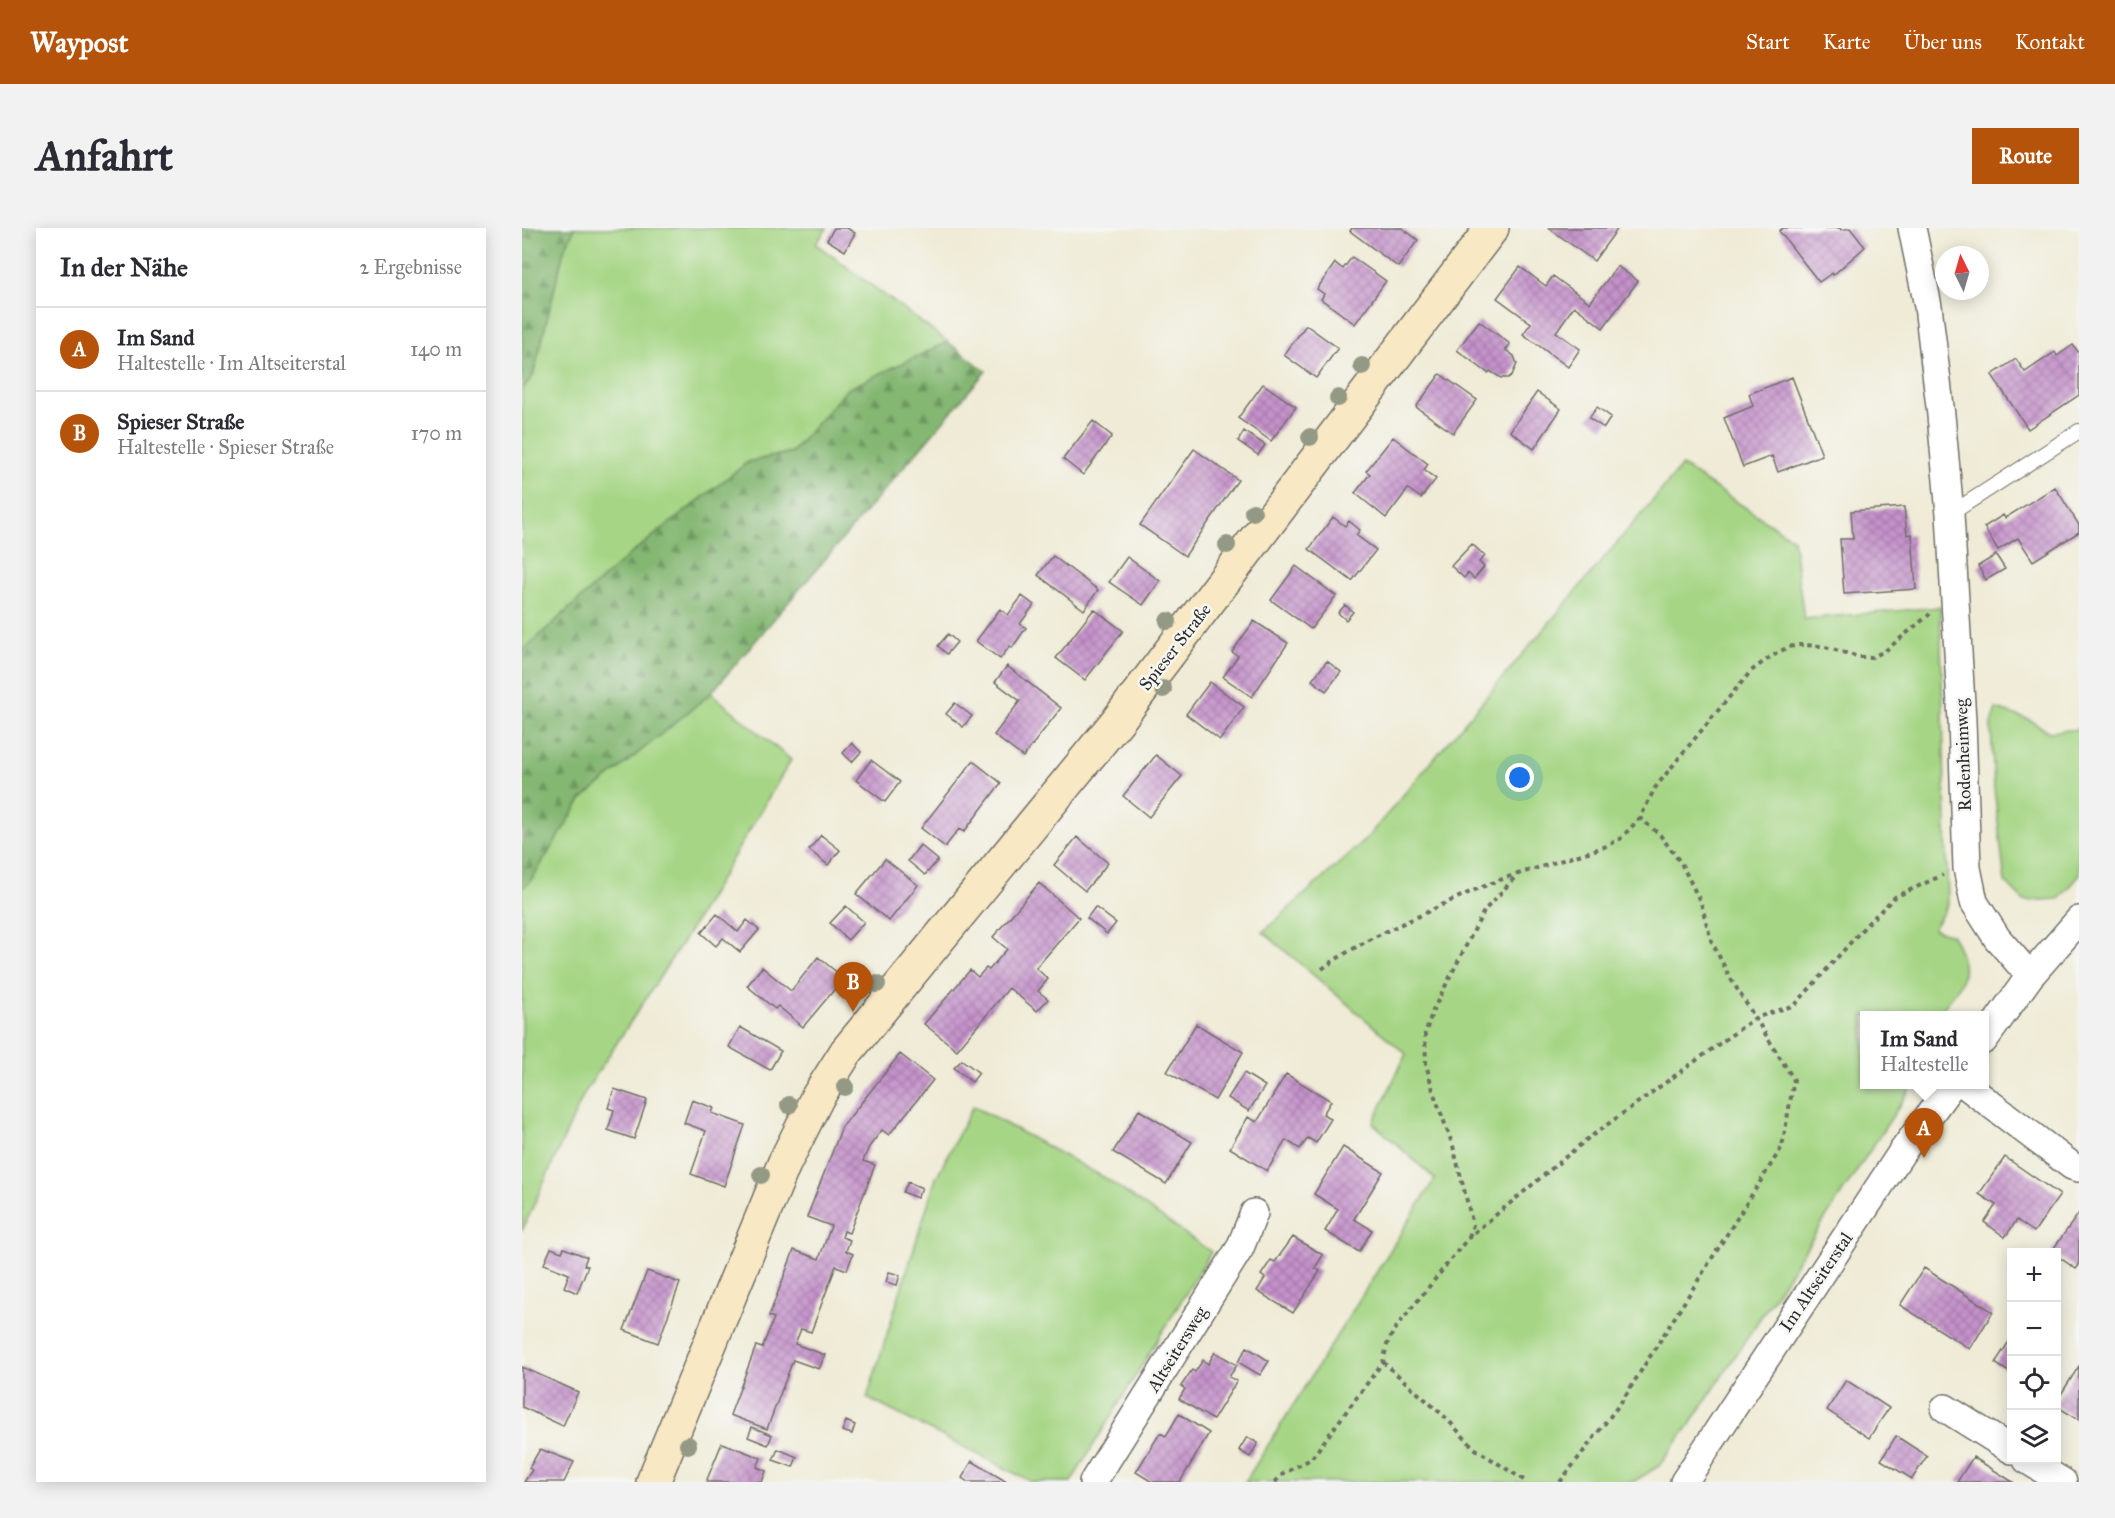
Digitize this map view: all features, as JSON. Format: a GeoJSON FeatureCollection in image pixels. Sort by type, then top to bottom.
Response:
{"type":"FeatureCollection","features":[{"type":"Feature","properties":{"kind":"street","name":"Spieser Straße"},"geometry":{"type":"LineString","coordinates":[[653,1482],[789,1154],[818,1098],[846,1052],[1126,710],[1492,228]]}},
{"type":"Feature","properties":{"kind":"street","name":"Rodenheimweg"},"geometry":{"type":"LineString","coordinates":[[1912,228],[1928,306],[1950,514],[1962,721],[1967,868],[1974,902],[1997,938],[2030,976]]}},
{"type":"Feature","properties":{"kind":"street"},"geometry":{"type":"LineString","coordinates":[[1989,1033],[2030,976],[2079,920]]}},
{"type":"Feature","properties":{"kind":"street","name":"Im Altseiterstal"},"geometry":{"type":"LineString","coordinates":[[1684,1482],[1902,1152],[1948,1089]]}},
{"type":"Feature","properties":{"kind":"street"},"geometry":{"type":"LineString","coordinates":[[1971,1089],[2072,1166],[2079,1168]]}},
{"type":"Feature","properties":{"kind":"street","name":"Altseitersweg"},"geometry":{"type":"LineString","coordinates":[[1094,1482],[1240,1248],[1254,1213]]}},
{"type":"Feature","properties":{"kind":"street"},"geometry":{"type":"LineString","coordinates":[[1944,1408],[2007,1447]]}},
{"type":"Feature","properties":{"kind":"street"},"geometry":{"type":"LineString","coordinates":[[2034,1464],[2063,1482]]}},
{"type":"Feature","properties":{"kind":"lane"},"geometry":{"type":"LineString","coordinates":[[1950,514],[2079,431]]}},
{"type":"Feature","properties":{"kind":"path"},"geometry":{"type":"LineString","coordinates":[[1322,969],[1340,956],[1381,934],[1483,885],[1604,847],[1620,839],[1640,818],[1655,788],[1751,671],[1788,647],[1822,646],[1859,657],[1872,657],[1885,651],[1929,615],[1955,604]]}},
{"type":"Feature","properties":{"kind":"path"},"geometry":{"type":"LineString","coordinates":[[1560,1482],[1622,1401],[1782,1147],[1794,1080],[1729,976],[1711,940],[1701,903],[1681,863],[1660,835],[1640,818]]}},
{"type":"Feature","properties":{"kind":"path"},"geometry":{"type":"LineString","coordinates":[[1275,1482],[1283,1474],[1311,1459],[1383,1362],[1394,1330],[1469,1238],[1586,1140],[1755,1018],[1795,1005],[1867,924],[1895,897],[1935,877],[1967,868]]}},
{"type":"Feature","properties":{"kind":"path"},"geometry":{"type":"LineString","coordinates":[[1469,1238],[1473,1225],[1453,1146],[1426,1065],[1425,1034],[1433,1010],[1484,911],[1518,874]]}},
{"type":"Feature","properties":{"kind":"path"},"geometry":{"type":"LineString","coordinates":[[1383,1362],[1446,1418],[1474,1448],[1527,1482]]}},
{"type":"Feature","properties":{"kind":"green space"},"geometry":{"type":"Polygon","coordinates":[[[522,228],[575,228],[564,250],[533,376],[522,389],[522,228]]]}},
{"type":"Feature","properties":{"kind":"green space"},"geometry":{"type":"Polygon","coordinates":[[[575,228],[827,228],[816,244],[948,342],[847,389],[792,452],[748,462],[628,556],[522,651],[522,389],[533,376],[564,250],[575,228]]]}},
{"type":"Feature","properties":{"kind":"green space"},"geometry":{"type":"Polygon","coordinates":[[[948,342],[986,371],[711,693],[581,800],[530,882],[522,888],[522,651],[628,556],[748,462],[792,452],[847,389],[948,342]]]}},
{"type":"Feature","properties":{"kind":"green space"},"geometry":{"type":"Polygon","coordinates":[[[1682,466],[1793,539],[1804,619],[1940,607],[1948,904],[1933,929],[1952,935],[1962,960],[1964,969],[1962,978],[1941,1011],[1860,1011],[1860,1089],[1909,1089],[1909,1091],[1692,1422],[1659,1466],[1633,1482],[1245,1482],[1435,1179],[1373,1123],[1406,1054],[1263,932],[1366,839],[1682,466]]]}},
{"type":"Feature","properties":{"kind":"green space"},"geometry":{"type":"Polygon","coordinates":[[[711,693],[791,760],[687,935],[585,1092],[522,1231],[522,888],[530,882],[581,800],[711,693]]]}},
{"type":"Feature","properties":{"kind":"green space"},"geometry":{"type":"Polygon","coordinates":[[[1996,709],[2028,719],[2049,732],[2079,729],[2079,876],[2059,899],[2024,901],[2005,882],[1994,787],[1991,724],[1996,709]]]}},
{"type":"Feature","properties":{"kind":"green space"},"geometry":{"type":"Polygon","coordinates":[[[973,1106],[1105,1178],[1211,1252],[1071,1482],[1032,1482],[867,1398],[936,1178],[973,1106]]]}},
{"type":"Feature","properties":{"kind":"building"},"geometry":{"type":"Polygon","coordinates":[[[834,228],[847,228],[855,233],[845,251],[827,240],[834,228]]]}},
{"type":"Feature","properties":{"kind":"building"},"geometry":{"type":"Polygon","coordinates":[[[1352,228],[1402,228],[1418,240],[1398,267],[1350,231],[1352,228]]]}},
{"type":"Feature","properties":{"kind":"building"},"geometry":{"type":"Polygon","coordinates":[[[1549,228],[1618,228],[1594,261],[1549,228]]]}},
{"type":"Feature","properties":{"kind":"building"},"geometry":{"type":"Polygon","coordinates":[[[1783,228],[1840,228],[1841,230],[1850,228],[1865,247],[1833,275],[1832,273],[1819,282],[1779,231],[1783,228]]]}},
{"type":"Feature","properties":{"kind":"building"},"geometry":{"type":"Polygon","coordinates":[[[1352,257],[1386,281],[1355,324],[1321,299],[1324,294],[1317,289],[1335,263],[1343,269],[1352,257]]]}},
{"type":"Feature","properties":{"kind":"building"},"geometry":{"type":"Polygon","coordinates":[[[1617,266],[1638,281],[1603,328],[1574,306],[1556,332],[1580,349],[1568,367],[1523,334],[1531,323],[1497,298],[1520,267],[1546,286],[1553,276],[1590,303],[1617,266]]]}},
{"type":"Feature","properties":{"kind":"building"},"geometry":{"type":"Polygon","coordinates":[[[1479,321],[1510,344],[1506,350],[1514,356],[1517,364],[1508,378],[1501,378],[1490,371],[1488,373],[1457,350],[1479,321]]]}},
{"type":"Feature","properties":{"kind":"building"},"geometry":{"type":"Polygon","coordinates":[[[1306,325],[1338,348],[1316,378],[1284,355],[1306,325]]]}},
{"type":"Feature","properties":{"kind":"building"},"geometry":{"type":"Polygon","coordinates":[[[2073,345],[2079,353],[2079,395],[2028,429],[1992,375],[2016,359],[2025,372],[2055,352],[2057,356],[2073,345]]]}},
{"type":"Feature","properties":{"kind":"building"},"geometry":{"type":"Polygon","coordinates":[[[1440,374],[1477,400],[1453,433],[1416,407],[1440,374]]]}},
{"type":"Feature","properties":{"kind":"building"},"geometry":{"type":"Polygon","coordinates":[[[1792,377],[1822,455],[1778,472],[1772,456],[1743,467],[1724,418],[1753,406],[1749,394],[1792,377]]]}},
{"type":"Feature","properties":{"kind":"building"},"geometry":{"type":"Polygon","coordinates":[[[1263,384],[1296,407],[1271,441],[1238,418],[1263,384]]]}},
{"type":"Feature","properties":{"kind":"building"},"geometry":{"type":"Polygon","coordinates":[[[1537,392],[1561,409],[1534,449],[1510,431],[1537,392]]]}},
{"type":"Feature","properties":{"kind":"building"},"geometry":{"type":"Polygon","coordinates":[[[1597,407],[1611,417],[1604,428],[1589,418],[1597,407]]]}},
{"type":"Feature","properties":{"kind":"building"},"geometry":{"type":"Polygon","coordinates":[[[1093,421],[1112,436],[1083,475],[1063,459],[1093,421]]]}},
{"type":"Feature","properties":{"kind":"building"},"geometry":{"type":"Polygon","coordinates":[[[1244,431],[1265,445],[1258,455],[1238,441],[1244,431]]]}},
{"type":"Feature","properties":{"kind":"building"},"geometry":{"type":"Polygon","coordinates":[[[1393,437],[1428,464],[1424,470],[1436,479],[1421,498],[1408,489],[1386,518],[1355,493],[1370,474],[1366,471],[1393,437]]]}},
{"type":"Feature","properties":{"kind":"building"},"geometry":{"type":"Polygon","coordinates":[[[1194,449],[1238,480],[1185,556],[1140,525],[1194,449]]]}},
{"type":"Feature","properties":{"kind":"building"},"geometry":{"type":"Polygon","coordinates":[[[2055,487],[2079,525],[2079,532],[2033,561],[2018,538],[1998,550],[1984,527],[2003,515],[2005,518],[2055,487]]]}},
{"type":"Feature","properties":{"kind":"building"},"geometry":{"type":"Polygon","coordinates":[[[1904,507],[1907,535],[1912,534],[1916,589],[1844,594],[1840,539],[1853,539],[1851,511],[1904,507]]]}},
{"type":"Feature","properties":{"kind":"building"},"geometry":{"type":"Polygon","coordinates":[[[1333,517],[1345,526],[1349,521],[1360,530],[1356,535],[1376,550],[1352,581],[1309,549],[1333,517]]]}},
{"type":"Feature","properties":{"kind":"building"},"geometry":{"type":"Polygon","coordinates":[[[1472,544],[1485,556],[1479,562],[1484,567],[1474,579],[1468,573],[1464,578],[1451,566],[1472,544]]]}},
{"type":"Feature","properties":{"kind":"building"},"geometry":{"type":"Polygon","coordinates":[[[1996,555],[2005,569],[1986,580],[1978,566],[1996,555]]]}},
{"type":"Feature","properties":{"kind":"building"},"geometry":{"type":"Polygon","coordinates":[[[1053,556],[1098,590],[1084,610],[1038,575],[1053,556]]]}},
{"type":"Feature","properties":{"kind":"building"},"geometry":{"type":"Polygon","coordinates":[[[1127,557],[1160,581],[1143,605],[1109,582],[1127,557]]]}},
{"type":"Feature","properties":{"kind":"building"},"geometry":{"type":"Polygon","coordinates":[[[1296,566],[1336,596],[1311,629],[1271,600],[1296,566]]]}},
{"type":"Feature","properties":{"kind":"building"},"geometry":{"type":"Polygon","coordinates":[[[1022,596],[1034,605],[1020,624],[1026,628],[1012,648],[1010,646],[1000,659],[976,641],[1000,609],[1008,615],[1022,596]]]}},
{"type":"Feature","properties":{"kind":"building"},"geometry":{"type":"Polygon","coordinates":[[[1345,605],[1353,612],[1346,620],[1338,613],[1345,605]]]}},
{"type":"Feature","properties":{"kind":"building"},"geometry":{"type":"Polygon","coordinates":[[[1094,609],[1123,631],[1085,680],[1056,658],[1094,609]]]}},
{"type":"Feature","properties":{"kind":"building"},"geometry":{"type":"Polygon","coordinates":[[[1254,621],[1288,643],[1252,697],[1223,677],[1238,656],[1232,652],[1254,621]]]}},
{"type":"Feature","properties":{"kind":"building"},"geometry":{"type":"Polygon","coordinates":[[[948,634],[957,642],[947,654],[938,646],[948,634]]]}},
{"type":"Feature","properties":{"kind":"building"},"geometry":{"type":"Polygon","coordinates":[[[1327,661],[1341,672],[1326,691],[1312,680],[1327,661]]]}},
{"type":"Feature","properties":{"kind":"building"},"geometry":{"type":"Polygon","coordinates":[[[1007,666],[1061,708],[1023,757],[994,735],[1020,701],[995,682],[1007,666]]]}},
{"type":"Feature","properties":{"kind":"building"},"geometry":{"type":"Polygon","coordinates":[[[1210,682],[1244,707],[1220,740],[1186,714],[1210,682]]]}},
{"type":"Feature","properties":{"kind":"building"},"geometry":{"type":"Polygon","coordinates":[[[955,703],[972,716],[963,727],[946,714],[955,703]]]}},
{"type":"Feature","properties":{"kind":"building"},"geometry":{"type":"Polygon","coordinates":[[[852,743],[861,752],[852,762],[843,753],[852,743]]]}},
{"type":"Feature","properties":{"kind":"building"},"geometry":{"type":"Polygon","coordinates":[[[1156,755],[1182,776],[1149,817],[1123,796],[1156,755]]]}},
{"type":"Feature","properties":{"kind":"building"},"geometry":{"type":"Polygon","coordinates":[[[871,760],[900,782],[885,802],[856,780],[871,760]]]}},
{"type":"Feature","properties":{"kind":"building"},"geometry":{"type":"Polygon","coordinates":[[[973,761],[1001,783],[964,832],[959,829],[945,847],[921,828],[973,761]]]}},
{"type":"Feature","properties":{"kind":"building"},"geometry":{"type":"Polygon","coordinates":[[[821,835],[840,850],[828,865],[809,850],[821,835]]]}},
{"type":"Feature","properties":{"kind":"building"},"geometry":{"type":"Polygon","coordinates":[[[1077,837],[1108,863],[1085,891],[1054,865],[1077,837]]]}},
{"type":"Feature","properties":{"kind":"building"},"geometry":{"type":"Polygon","coordinates":[[[920,845],[938,860],[925,875],[908,861],[920,845]]]}},
{"type":"Feature","properties":{"kind":"building"},"geometry":{"type":"Polygon","coordinates":[[[885,859],[918,885],[889,921],[856,894],[885,859]]]}},
{"type":"Feature","properties":{"kind":"building"},"geometry":{"type":"Polygon","coordinates":[[[1039,883],[1079,918],[1036,968],[1048,979],[1038,991],[1048,999],[1037,1011],[1009,988],[957,1050],[924,1024],[970,970],[978,977],[986,968],[989,970],[1007,949],[993,937],[1039,883]]]}},
{"type":"Feature","properties":{"kind":"building"},"geometry":{"type":"Polygon","coordinates":[[[846,906],[864,922],[848,940],[830,923],[846,906]]]}},
{"type":"Feature","properties":{"kind":"building"},"geometry":{"type":"Polygon","coordinates":[[[1095,907],[1116,923],[1107,934],[1087,918],[1095,907]]]}},
{"type":"Feature","properties":{"kind":"building"},"geometry":{"type":"Polygon","coordinates":[[[717,914],[738,932],[747,920],[759,930],[740,952],[723,938],[716,946],[701,933],[717,914]]]}},
{"type":"Feature","properties":{"kind":"building"},"geometry":{"type":"Polygon","coordinates":[[[818,957],[844,978],[803,1027],[778,1006],[775,1009],[747,986],[762,967],[791,991],[818,957]]]}},
{"type":"Feature","properties":{"kind":"building"},"geometry":{"type":"Polygon","coordinates":[[[1196,1024],[1243,1052],[1215,1100],[1167,1072],[1196,1024]]]}},
{"type":"Feature","properties":{"kind":"building"},"geometry":{"type":"Polygon","coordinates":[[[740,1027],[781,1051],[770,1070],[729,1047],[740,1027]]]}},
{"type":"Feature","properties":{"kind":"building"},"geometry":{"type":"Polygon","coordinates":[[[900,1054],[933,1080],[889,1135],[882,1130],[869,1147],[863,1161],[875,1165],[849,1233],[844,1231],[842,1237],[850,1240],[846,1251],[853,1254],[847,1270],[836,1266],[811,1332],[801,1329],[795,1344],[825,1355],[819,1369],[793,1360],[767,1429],[730,1415],[756,1346],[762,1348],[774,1318],[769,1316],[794,1250],[819,1259],[831,1226],[807,1217],[842,1127],[900,1054]]]}},
{"type":"Feature","properties":{"kind":"building"},"geometry":{"type":"Polygon","coordinates":[[[962,1060],[979,1073],[972,1082],[954,1068],[962,1060]]]}},
{"type":"Feature","properties":{"kind":"building"},"geometry":{"type":"Polygon","coordinates":[[[1244,1073],[1265,1086],[1249,1111],[1228,1098],[1244,1073]]]}},
{"type":"Feature","properties":{"kind":"building"},"geometry":{"type":"Polygon","coordinates":[[[1286,1074],[1331,1101],[1323,1114],[1331,1119],[1316,1143],[1308,1138],[1300,1149],[1286,1140],[1267,1171],[1230,1148],[1248,1117],[1257,1122],[1286,1074]]]}},
{"type":"Feature","properties":{"kind":"building"},"geometry":{"type":"Polygon","coordinates":[[[614,1089],[647,1100],[634,1139],[608,1130],[614,1110],[608,1108],[614,1089]]]}},
{"type":"Feature","properties":{"kind":"building"},"geometry":{"type":"Polygon","coordinates":[[[692,1100],[714,1108],[712,1113],[745,1125],[724,1186],[691,1174],[706,1131],[684,1123],[692,1100]]]}},
{"type":"Feature","properties":{"kind":"building"},"geometry":{"type":"Polygon","coordinates":[[[1139,1110],[1192,1142],[1166,1184],[1113,1152],[1139,1110]]]}},
{"type":"Feature","properties":{"kind":"building"},"geometry":{"type":"Polygon","coordinates":[[[1343,1147],[1383,1172],[1354,1219],[1372,1230],[1359,1252],[1325,1231],[1338,1209],[1314,1194],[1343,1147]]]}},
{"type":"Feature","properties":{"kind":"building"},"geometry":{"type":"Polygon","coordinates":[[[2005,1157],[2060,1195],[2034,1232],[2017,1220],[2005,1237],[1984,1222],[1996,1205],[1979,1194],[2005,1157]]]}},
{"type":"Feature","properties":{"kind":"building"},"geometry":{"type":"Polygon","coordinates":[[[908,1182],[922,1188],[917,1198],[903,1192],[908,1182]]]}},
{"type":"Feature","properties":{"kind":"building"},"geometry":{"type":"Polygon","coordinates":[[[2079,1213],[2079,1265],[2076,1269],[2061,1258],[2061,1248],[2054,1248],[2079,1213]]]}},
{"type":"Feature","properties":{"kind":"building"},"geometry":{"type":"Polygon","coordinates":[[[1293,1237],[1323,1255],[1315,1268],[1320,1271],[1293,1313],[1257,1291],[1265,1278],[1261,1275],[1271,1260],[1275,1262],[1293,1237]]]}},
{"type":"Feature","properties":{"kind":"building"},"geometry":{"type":"Polygon","coordinates":[[[551,1248],[562,1252],[564,1248],[587,1257],[584,1265],[588,1266],[577,1293],[564,1287],[569,1274],[544,1264],[551,1248]]]}},
{"type":"Feature","properties":{"kind":"building"},"geometry":{"type":"Polygon","coordinates":[[[1924,1268],[1993,1312],[1970,1349],[1900,1305],[1924,1268]]]}},
{"type":"Feature","properties":{"kind":"building"},"geometry":{"type":"Polygon","coordinates":[[[647,1271],[680,1283],[658,1343],[624,1330],[647,1271]]]}},
{"type":"Feature","properties":{"kind":"building"},"geometry":{"type":"Polygon","coordinates":[[[889,1272],[900,1275],[897,1285],[886,1282],[889,1272]]]}},
{"type":"Feature","properties":{"kind":"building"},"geometry":{"type":"Polygon","coordinates":[[[2007,1345],[2007,1371],[1995,1363],[2007,1345]]]}},
{"type":"Feature","properties":{"kind":"building"},"geometry":{"type":"Polygon","coordinates":[[[1247,1347],[1269,1361],[1260,1375],[1238,1362],[1247,1347]]]}},
{"type":"Feature","properties":{"kind":"building"},"geometry":{"type":"Polygon","coordinates":[[[1215,1352],[1237,1365],[1229,1377],[1237,1381],[1213,1420],[1179,1399],[1185,1389],[1181,1386],[1192,1370],[1195,1372],[1203,1360],[1208,1364],[1215,1352]]]}},
{"type":"Feature","properties":{"kind":"building"},"geometry":{"type":"Polygon","coordinates":[[[2079,1366],[2079,1420],[2061,1409],[2061,1394],[2079,1366]]]}},
{"type":"Feature","properties":{"kind":"building"},"geometry":{"type":"Polygon","coordinates":[[[522,1367],[578,1392],[563,1426],[522,1407],[522,1367]]]}},
{"type":"Feature","properties":{"kind":"building"},"geometry":{"type":"Polygon","coordinates":[[[1846,1380],[1889,1408],[1869,1438],[1827,1410],[1846,1380]]]}},
{"type":"Feature","properties":{"kind":"building"},"geometry":{"type":"Polygon","coordinates":[[[1179,1414],[1209,1433],[1180,1482],[1152,1482],[1136,1472],[1160,1433],[1166,1436],[1179,1414]]]}},
{"type":"Feature","properties":{"kind":"building"},"geometry":{"type":"Polygon","coordinates":[[[846,1421],[855,1425],[852,1434],[842,1431],[846,1421]]]}},
{"type":"Feature","properties":{"kind":"building"},"geometry":{"type":"Polygon","coordinates":[[[752,1427],[772,1435],[768,1445],[748,1437],[752,1427]]]}},
{"type":"Feature","properties":{"kind":"building"},"geometry":{"type":"Polygon","coordinates":[[[1896,1436],[1927,1456],[1912,1479],[1881,1460],[1896,1436]]]}},
{"type":"Feature","properties":{"kind":"building"},"geometry":{"type":"Polygon","coordinates":[[[1247,1437],[1258,1443],[1250,1457],[1239,1450],[1247,1437]]]}},
{"type":"Feature","properties":{"kind":"building"},"geometry":{"type":"Polygon","coordinates":[[[722,1443],[761,1458],[757,1467],[766,1471],[762,1482],[706,1482],[722,1443]]]}},
{"type":"Feature","properties":{"kind":"building"},"geometry":{"type":"Polygon","coordinates":[[[540,1449],[574,1462],[564,1482],[524,1482],[532,1470],[529,1468],[540,1449]]]}},
{"type":"Feature","properties":{"kind":"building"},"geometry":{"type":"Polygon","coordinates":[[[778,1449],[797,1457],[793,1467],[773,1460],[778,1449]]]}},
{"type":"Feature","properties":{"kind":"building"},"geometry":{"type":"Polygon","coordinates":[[[1973,1457],[2013,1482],[1957,1482],[1973,1457]]]}},
{"type":"Feature","properties":{"kind":"building"},"geometry":{"type":"Polygon","coordinates":[[[972,1461],[1007,1482],[968,1482],[962,1478],[972,1461]]]}},
{"type":"Feature","properties":{"kind":"place","name":"Spieser Straße"},"geometry":{"type":"Point","coordinates":[853,1012]}},
{"type":"Feature","properties":{"kind":"place","name":"Im Sand"},"geometry":{"type":"Point","coordinates":[1924,1158]}}]}
